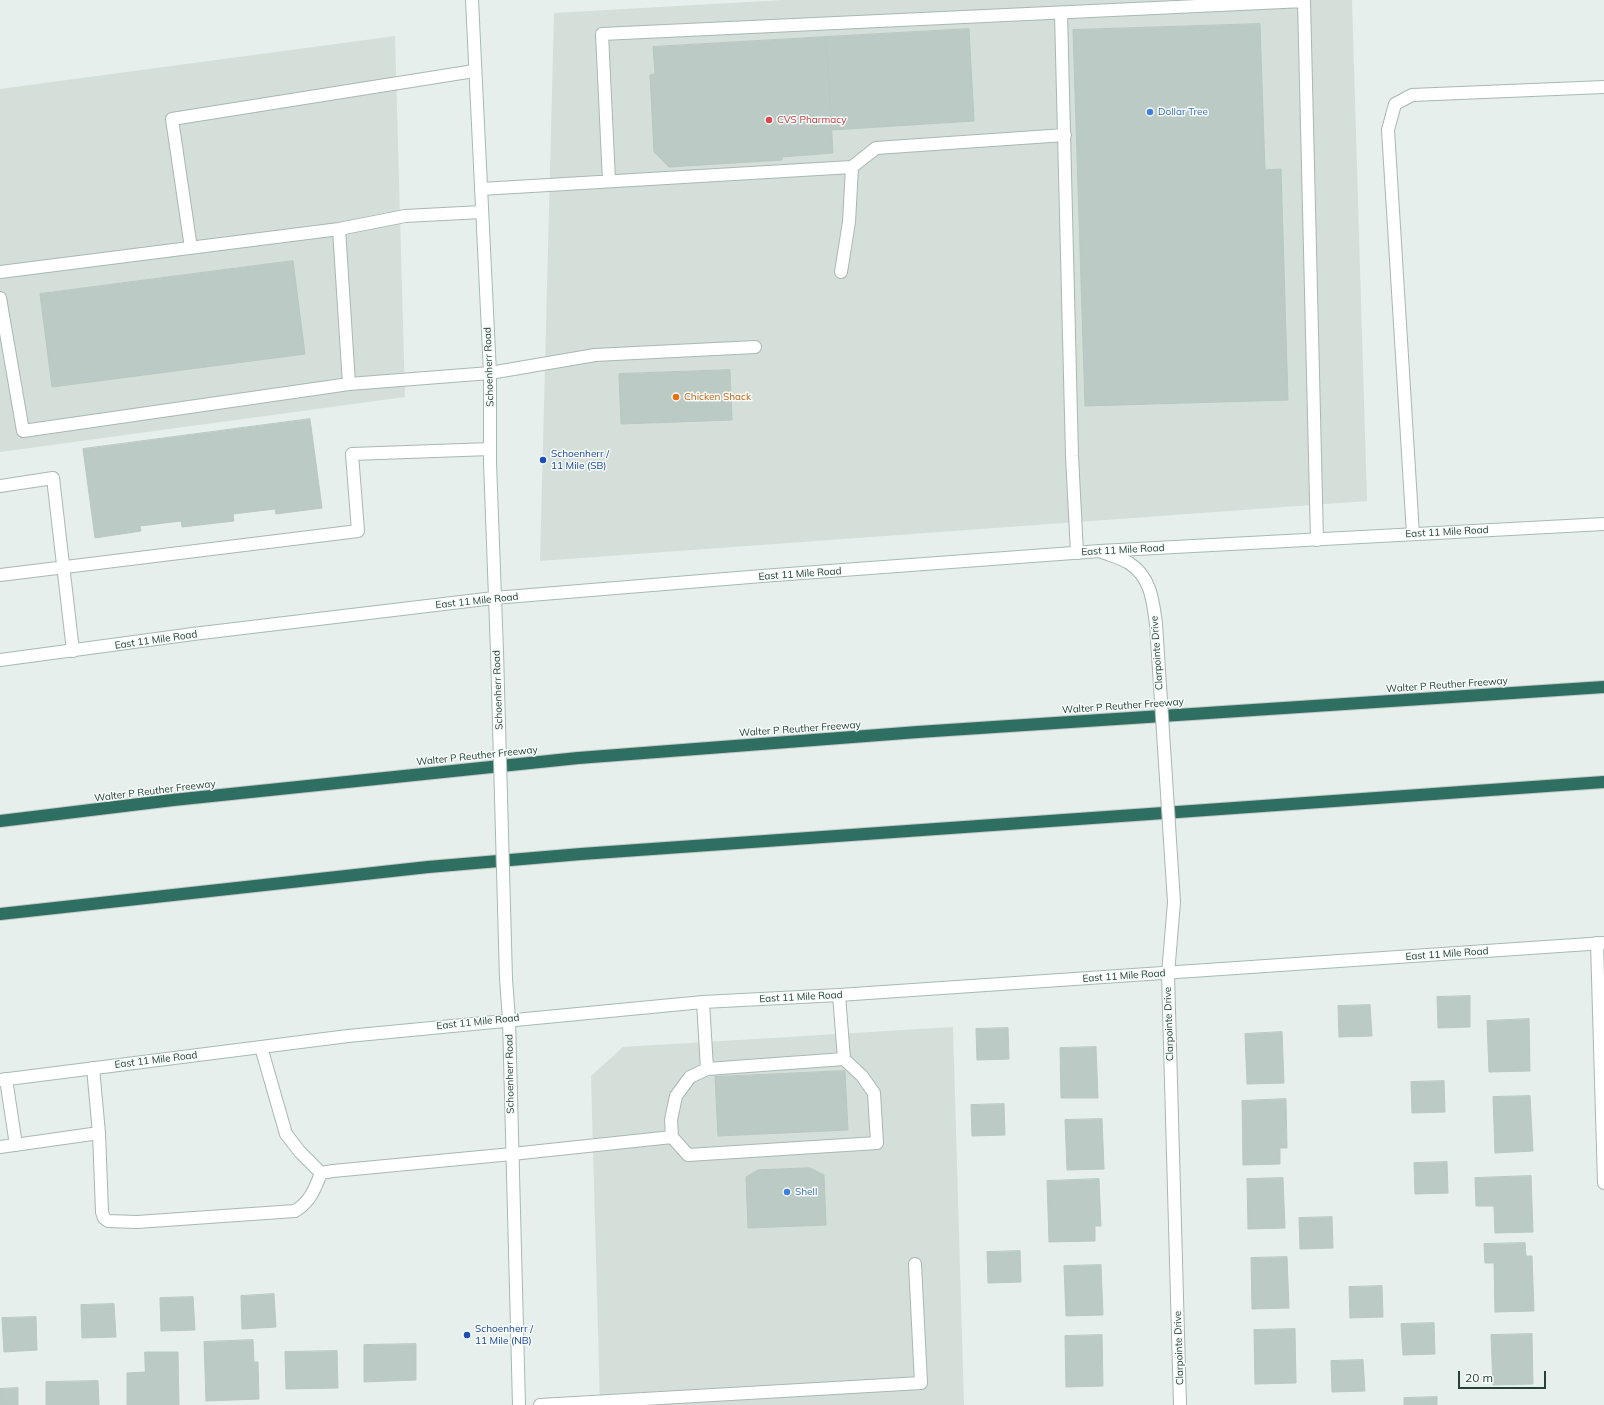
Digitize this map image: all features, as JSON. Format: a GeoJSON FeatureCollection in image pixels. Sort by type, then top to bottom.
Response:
{"type":"FeatureCollection","features":[{"type":"Feature","properties":{"kind":"highway","name":"Walter P Reuther Freeway"},"geometry":{"type":"LineString","coordinates":[[0,821],[181,800],[578,758],[918,732],[1604,687]]}},
{"type":"Feature","properties":{"kind":"highway"},"geometry":{"type":"LineString","coordinates":[[0,914],[420,868],[574,854],[1604,782]]}},
{"type":"Feature","properties":{"kind":"main road","name":"Schoenherr Road"},"geometry":{"type":"LineString","coordinates":[[472,0],[474,70],[490,373],[490,449],[494,598],[497,652],[506,979],[509,1019],[519,1405]]}},
{"type":"Feature","properties":{"kind":"main road"},"geometry":{"type":"LineString","coordinates":[[609,181],[602,34],[1304,2],[1317,540]]}},
{"type":"Feature","properties":{"kind":"main road"},"geometry":{"type":"LineString","coordinates":[[1061,12],[1072,456],[1077,553]]}},
{"type":"Feature","properties":{"kind":"main road"},"geometry":{"type":"LineString","coordinates":[[191,248],[172,119],[474,70]]}},
{"type":"Feature","properties":{"kind":"main road"},"geometry":{"type":"LineString","coordinates":[[1413,534],[1388,130],[1395,104],[1412,95],[1604,87]]}},
{"type":"Feature","properties":{"kind":"main road"},"geometry":{"type":"LineString","coordinates":[[481,189],[852,167],[876,148],[1065,135]]}},
{"type":"Feature","properties":{"kind":"main road"},"geometry":{"type":"LineString","coordinates":[[841,272],[849,222],[852,167]]}},
{"type":"Feature","properties":{"kind":"main road"},"geometry":{"type":"LineString","coordinates":[[0,272],[339,229],[405,216],[482,212]]}},
{"type":"Feature","properties":{"kind":"main road"},"geometry":{"type":"LineString","coordinates":[[339,229],[349,384]]}},
{"type":"Feature","properties":{"kind":"main road"},"geometry":{"type":"LineString","coordinates":[[0,298],[23,431],[349,384],[490,373],[595,355],[755,347]]}},
{"type":"Feature","properties":{"kind":"main road"},"geometry":{"type":"LineString","coordinates":[[0,575],[63,566],[358,531],[352,454],[490,449]]}},
{"type":"Feature","properties":{"kind":"main road"},"geometry":{"type":"LineString","coordinates":[[0,486],[53,478],[73,651]]}},
{"type":"Feature","properties":{"kind":"main road","name":"East 11 Mile Road"},"geometry":{"type":"LineString","coordinates":[[0,660],[193,634],[494,598],[746,577],[1100,551],[1604,524]]}},
{"type":"Feature","properties":{"kind":"main road","name":"Clarpointe Drive"},"geometry":{"type":"LineString","coordinates":[[1100,551],[1130,563],[1144,576],[1151,591],[1156,624],[1174,902],[1168,974],[1180,1405]]}},
{"type":"Feature","properties":{"kind":"main road"},"geometry":{"type":"LineString","coordinates":[[1600,943],[1604,1183]]}},
{"type":"Feature","properties":{"kind":"main road","name":"East 11 Mile Road"},"geometry":{"type":"LineString","coordinates":[[3,1079],[348,1036],[509,1019],[703,1002],[840,995],[1168,974],[1600,943]]}},
{"type":"Feature","properties":{"kind":"main road"},"geometry":{"type":"LineString","coordinates":[[840,995],[844,1059],[862,1076],[874,1093],[877,1143],[688,1155],[672,1137],[671,1120],[676,1096],[690,1077],[707,1069],[844,1059]]}},
{"type":"Feature","properties":{"kind":"main road"},"geometry":{"type":"LineString","coordinates":[[703,1002],[707,1069]]}},
{"type":"Feature","properties":{"kind":"main road"},"geometry":{"type":"LineString","coordinates":[[260,1047],[286,1134],[300,1152],[321,1173]]}},
{"type":"Feature","properties":{"kind":"main road"},"geometry":{"type":"LineString","coordinates":[[93,1068],[99,1132],[102,1212],[104,1218],[108,1221],[137,1222],[295,1211],[303,1206],[314,1192],[321,1173]]}},
{"type":"Feature","properties":{"kind":"main road"},"geometry":{"type":"LineString","coordinates":[[3,1079],[16,1145]]}},
{"type":"Feature","properties":{"kind":"main road"},"geometry":{"type":"LineString","coordinates":[[0,1148],[99,1132]]}},
{"type":"Feature","properties":{"kind":"main road"},"geometry":{"type":"LineString","coordinates":[[321,1173],[672,1137]]}},
{"type":"Feature","properties":{"kind":"main road"},"geometry":{"type":"LineString","coordinates":[[540,1405],[921,1383],[915,1264]]}},
{"type":"Feature","properties":{"kind":"shaded area"},"geometry":{"type":"Polygon","coordinates":[[[784,0],[1352,0],[1367,501],[540,561],[554,13],[784,0]]]}},
{"type":"Feature","properties":{"kind":"shaded area"},"geometry":{"type":"Polygon","coordinates":[[[395,36],[405,397],[0,452],[0,89],[395,36]]]}},
{"type":"Feature","properties":{"kind":"shaded area"},"geometry":{"type":"Polygon","coordinates":[[[953,1027],[964,1405],[600,1405],[591,1076],[623,1047],[953,1027]]]}},
{"type":"Feature","properties":{"kind":"building"},"geometry":{"type":"Polygon","coordinates":[[[1260,24],[1265,170],[1281,169],[1288,400],[1085,406],[1073,30],[1260,24]]]}},
{"type":"Feature","properties":{"kind":"building"},"geometry":{"type":"Polygon","coordinates":[[[969,29],[974,121],[832,130],[826,37],[969,29]]]}},
{"type":"Feature","properties":{"kind":"building","name":"CVS Pharmacy"},"geometry":{"type":"Polygon","coordinates":[[[826,37],[833,153],[782,157],[782,160],[669,167],[654,152],[650,75],[655,74],[653,47],[826,37]]]}},
{"type":"Feature","properties":{"kind":"building"},"geometry":{"type":"Polygon","coordinates":[[[293,261],[305,354],[52,387],[40,294],[293,261]]]}},
{"type":"Feature","properties":{"kind":"building","name":"Chicken Shack"},"geometry":{"type":"Polygon","coordinates":[[[730,370],[732,420],[621,424],[619,374],[730,370]]]}},
{"type":"Feature","properties":{"kind":"building"},"geometry":{"type":"Polygon","coordinates":[[[310,419],[322,508],[276,514],[275,509],[233,514],[234,521],[182,527],[181,521],[140,526],[141,531],[95,538],[83,449],[310,419]]]}},
{"type":"Feature","properties":{"kind":"building"},"geometry":{"type":"Polygon","coordinates":[[[1470,996],[1470,1027],[1438,1028],[1437,997],[1470,996]]]}},
{"type":"Feature","properties":{"kind":"building"},"geometry":{"type":"Polygon","coordinates":[[[1370,1005],[1372,1036],[1339,1037],[1338,1006],[1370,1005]]]}},
{"type":"Feature","properties":{"kind":"building"},"geometry":{"type":"Polygon","coordinates":[[[1529,1019],[1530,1071],[1489,1072],[1487,1021],[1529,1019]]]}},
{"type":"Feature","properties":{"kind":"building"},"geometry":{"type":"Polygon","coordinates":[[[1008,1028],[1009,1059],[977,1060],[976,1029],[1008,1028]]]}},
{"type":"Feature","properties":{"kind":"building"},"geometry":{"type":"Polygon","coordinates":[[[1282,1032],[1284,1083],[1247,1084],[1245,1034],[1282,1032]]]}},
{"type":"Feature","properties":{"kind":"building"},"geometry":{"type":"Polygon","coordinates":[[[1096,1047],[1098,1098],[1061,1098],[1060,1048],[1096,1047]]]}},
{"type":"Feature","properties":{"kind":"building"},"geometry":{"type":"Polygon","coordinates":[[[845,1071],[848,1130],[718,1136],[715,1077],[845,1071]]]}},
{"type":"Feature","properties":{"kind":"building"},"geometry":{"type":"Polygon","coordinates":[[[1444,1081],[1445,1112],[1412,1113],[1411,1082],[1444,1081]]]}},
{"type":"Feature","properties":{"kind":"building"},"geometry":{"type":"Polygon","coordinates":[[[1530,1096],[1533,1151],[1495,1153],[1493,1097],[1530,1096]]]}},
{"type":"Feature","properties":{"kind":"building"},"geometry":{"type":"Polygon","coordinates":[[[1286,1099],[1287,1148],[1280,1148],[1280,1164],[1243,1165],[1242,1101],[1286,1099]]]}},
{"type":"Feature","properties":{"kind":"building"},"geometry":{"type":"Polygon","coordinates":[[[1004,1104],[1005,1135],[972,1136],[971,1105],[1004,1104]]]}},
{"type":"Feature","properties":{"kind":"building"},"geometry":{"type":"Polygon","coordinates":[[[1102,1119],[1104,1169],[1067,1170],[1065,1120],[1102,1119]]]}},
{"type":"Feature","properties":{"kind":"building"},"geometry":{"type":"Polygon","coordinates":[[[1447,1162],[1448,1193],[1415,1194],[1414,1163],[1447,1162]]]}},
{"type":"Feature","properties":{"kind":"building"},"geometry":{"type":"Polygon","coordinates":[[[810,1168],[824,1175],[826,1225],[748,1228],[746,1177],[758,1170],[810,1168]]]}},
{"type":"Feature","properties":{"kind":"building"},"geometry":{"type":"Polygon","coordinates":[[[1531,1176],[1533,1232],[1495,1233],[1494,1206],[1476,1206],[1475,1178],[1531,1176]]]}},
{"type":"Feature","properties":{"kind":"building"},"geometry":{"type":"Polygon","coordinates":[[[1283,1178],[1285,1228],[1248,1229],[1247,1179],[1283,1178]]]}},
{"type":"Feature","properties":{"kind":"building"},"geometry":{"type":"Polygon","coordinates":[[[1099,1179],[1101,1226],[1095,1226],[1095,1241],[1049,1242],[1047,1181],[1099,1179]]]}},
{"type":"Feature","properties":{"kind":"building"},"geometry":{"type":"Polygon","coordinates":[[[1332,1217],[1333,1248],[1300,1249],[1299,1218],[1332,1217]]]}},
{"type":"Feature","properties":{"kind":"building"},"geometry":{"type":"Polygon","coordinates":[[[1525,1243],[1526,1256],[1532,1256],[1534,1311],[1495,1312],[1494,1263],[1485,1263],[1484,1244],[1525,1243]]]}},
{"type":"Feature","properties":{"kind":"building"},"geometry":{"type":"Polygon","coordinates":[[[1020,1251],[1021,1282],[988,1283],[987,1252],[1020,1251]]]}},
{"type":"Feature","properties":{"kind":"building"},"geometry":{"type":"Polygon","coordinates":[[[1287,1257],[1289,1308],[1252,1309],[1251,1258],[1287,1257]]]}},
{"type":"Feature","properties":{"kind":"building"},"geometry":{"type":"Polygon","coordinates":[[[1101,1265],[1103,1315],[1066,1316],[1064,1266],[1101,1265]]]}},
{"type":"Feature","properties":{"kind":"building"},"geometry":{"type":"Polygon","coordinates":[[[1382,1286],[1383,1317],[1350,1318],[1349,1287],[1382,1286]]]}},
{"type":"Feature","properties":{"kind":"building"},"geometry":{"type":"Polygon","coordinates":[[[274,1294],[276,1327],[242,1329],[241,1296],[274,1294]]]}},
{"type":"Feature","properties":{"kind":"building"},"geometry":{"type":"Polygon","coordinates":[[[193,1297],[195,1330],[161,1331],[160,1298],[193,1297]]]}},
{"type":"Feature","properties":{"kind":"building"},"geometry":{"type":"Polygon","coordinates":[[[114,1304],[116,1337],[82,1338],[81,1305],[114,1304]]]}},
{"type":"Feature","properties":{"kind":"building"},"geometry":{"type":"Polygon","coordinates":[[[36,1317],[37,1350],[4,1352],[2,1318],[36,1317]]]}},
{"type":"Feature","properties":{"kind":"building"},"geometry":{"type":"Polygon","coordinates":[[[1434,1323],[1435,1354],[1403,1355],[1401,1324],[1434,1323]]]}},
{"type":"Feature","properties":{"kind":"building"},"geometry":{"type":"Polygon","coordinates":[[[1295,1329],[1296,1383],[1255,1384],[1254,1330],[1295,1329]]]}},
{"type":"Feature","properties":{"kind":"building"},"geometry":{"type":"Polygon","coordinates":[[[1532,1334],[1533,1384],[1493,1385],[1491,1335],[1532,1334]]]}},
{"type":"Feature","properties":{"kind":"building"},"geometry":{"type":"Polygon","coordinates":[[[1102,1335],[1103,1386],[1066,1387],[1065,1336],[1102,1335]]]}},
{"type":"Feature","properties":{"kind":"building"},"geometry":{"type":"Polygon","coordinates":[[[253,1340],[254,1362],[258,1362],[259,1399],[206,1401],[204,1342],[253,1340]]]}},
{"type":"Feature","properties":{"kind":"building"},"geometry":{"type":"Polygon","coordinates":[[[416,1344],[416,1380],[364,1382],[364,1345],[416,1344]]]}},
{"type":"Feature","properties":{"kind":"building"},"geometry":{"type":"Polygon","coordinates":[[[337,1351],[338,1388],[286,1389],[285,1352],[337,1351]]]}},
{"type":"Feature","properties":{"kind":"building"},"geometry":{"type":"Polygon","coordinates":[[[145,1352],[178,1352],[179,1405],[127,1405],[127,1373],[145,1372],[145,1352]]]}},
{"type":"Feature","properties":{"kind":"building"},"geometry":{"type":"Polygon","coordinates":[[[1363,1360],[1365,1391],[1332,1392],[1331,1361],[1363,1360]]]}},
{"type":"Feature","properties":{"kind":"building"},"geometry":{"type":"Polygon","coordinates":[[[98,1381],[99,1405],[46,1405],[46,1382],[98,1381]]]}},
{"type":"Feature","properties":{"kind":"building"},"geometry":{"type":"Polygon","coordinates":[[[18,1388],[18,1405],[0,1405],[0,1389],[18,1388]]]}},
{"type":"Feature","properties":{"kind":"building"},"geometry":{"type":"Polygon","coordinates":[[[1437,1397],[1437,1405],[1404,1405],[1404,1398],[1437,1397]]]}},
{"type":"Feature","properties":{"kind":"place","name":"Dollar Tree"},"geometry":{"type":"Point","coordinates":[1150,112]}},
{"type":"Feature","properties":{"kind":"place","name":"CVS Pharmacy"},"geometry":{"type":"Point","coordinates":[769,120]}},
{"type":"Feature","properties":{"kind":"place","name":"Chicken Shack"},"geometry":{"type":"Point","coordinates":[676,397]}},
{"type":"Feature","properties":{"kind":"place","name":"Schoenherr / 11 Mile (SB)"},"geometry":{"type":"Point","coordinates":[543,460]}},
{"type":"Feature","properties":{"kind":"place","name":"Shell"},"geometry":{"type":"Point","coordinates":[787,1192]}},
{"type":"Feature","properties":{"kind":"place","name":"Schoenherr / 11 Mile (NB)"},"geometry":{"type":"Point","coordinates":[467,1335]}}]}
